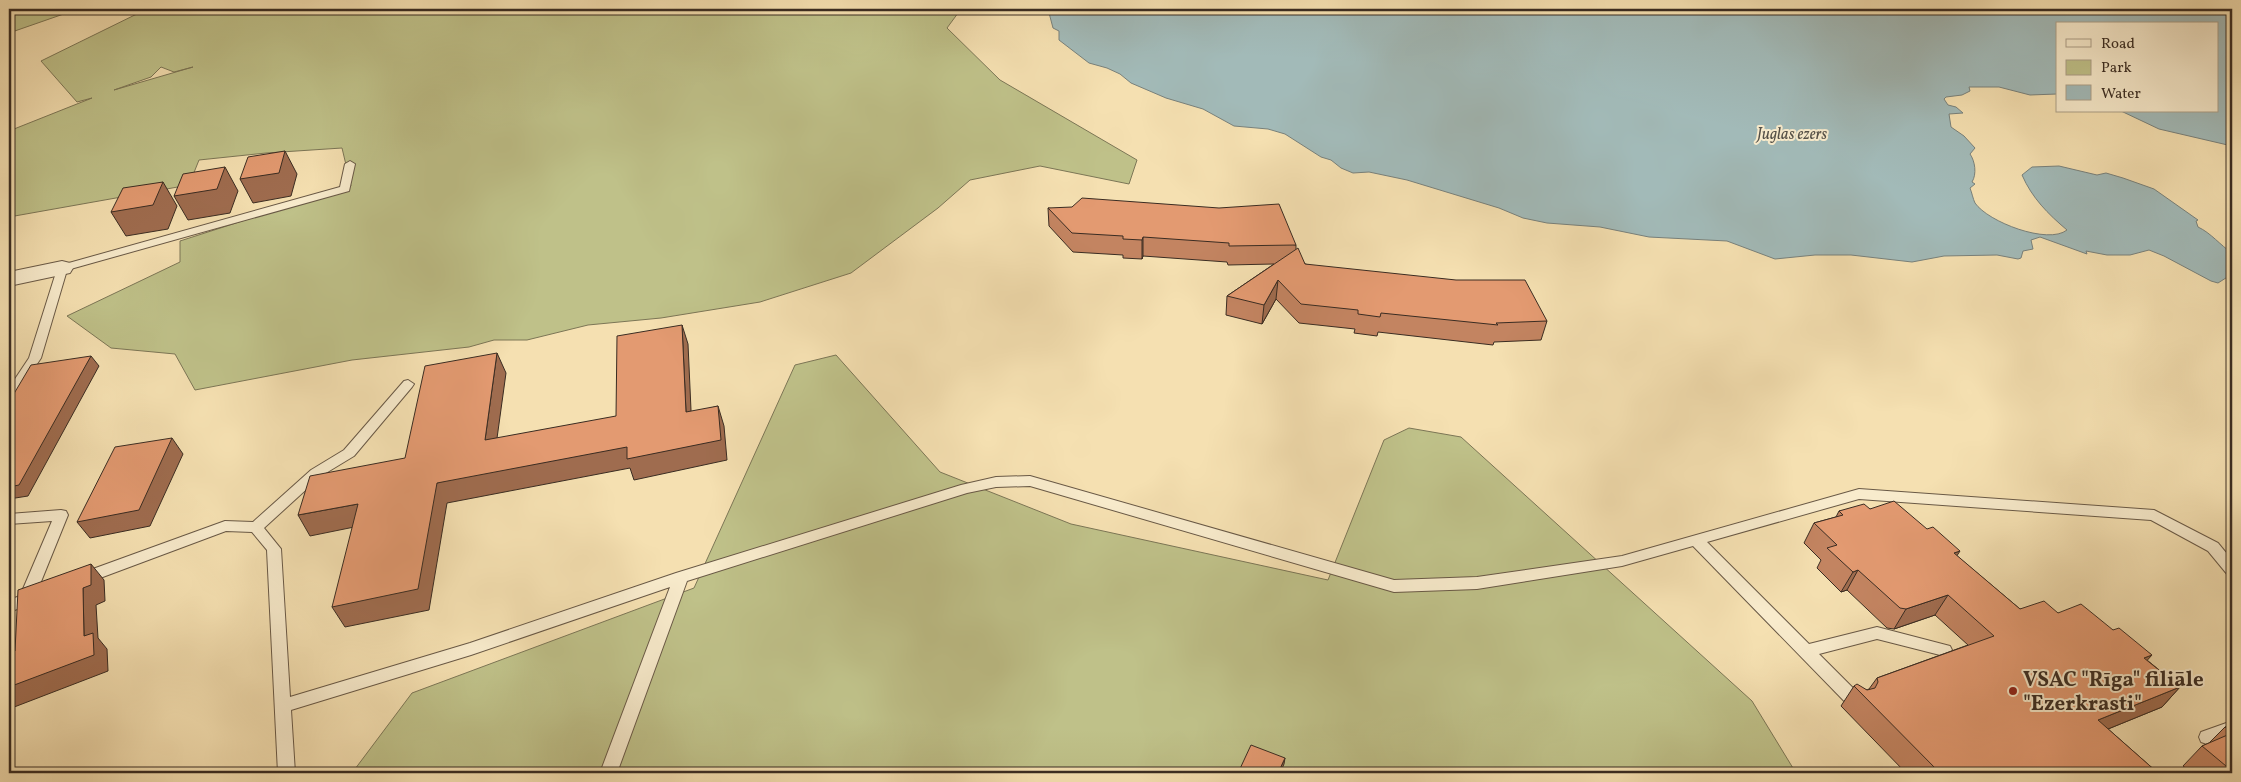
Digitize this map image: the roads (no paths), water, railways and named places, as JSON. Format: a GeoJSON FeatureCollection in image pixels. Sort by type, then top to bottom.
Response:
{"type":"FeatureCollection","features":[{"type":"Feature","properties":{"kind":"street"},"geometry":{"type":"LineString","coordinates":[[9,279],[62,268]]}},
{"type":"Feature","properties":{"kind":"lane"},"geometry":{"type":"LineString","coordinates":[[9,397],[36,358],[62,268],[345,189],[350,164]]}},
{"type":"Feature","properties":{"kind":"lane"},"geometry":{"type":"LineString","coordinates":[[148,244],[150,256]]}},
{"type":"Feature","properties":{"kind":"lane"},"geometry":{"type":"LineString","coordinates":[[67,584],[225,526],[256,527],[316,473],[349,453],[408,384]]}},
{"type":"Feature","properties":{"kind":"lane"},"geometry":{"type":"LineString","coordinates":[[282,706],[471,648],[681,577],[957,491],[996,482],[1030,481],[1394,586],[1477,583],[1622,561],[1859,494],[2154,515],[2212,547],[2232,570]]}},
{"type":"Feature","properties":{"kind":"lane"},"geometry":{"type":"LineString","coordinates":[[9,519],[61,515],[26,600]]}},
{"type":"Feature","properties":{"kind":"lane"},"geometry":{"type":"LineString","coordinates":[[256,527],[274,549],[286,773]]}},
{"type":"Feature","properties":{"kind":"lane"},"geometry":{"type":"LineString","coordinates":[[1696,540],[1855,701]]}},
{"type":"Feature","properties":{"kind":"lane"},"geometry":{"type":"LineString","coordinates":[[609,773],[681,577]]}},
{"type":"Feature","properties":{"kind":"lane"},"geometry":{"type":"LineString","coordinates":[[9,606],[49,591]]}},
{"type":"Feature","properties":{"kind":"lane"},"geometry":{"type":"LineString","coordinates":[[1806,651],[1877,633],[1944,650]]}},
{"type":"Feature","properties":{"kind":"lane"},"geometry":{"type":"LineString","coordinates":[[2207,737],[2232,728]]}},
{"type":"Feature","properties":{"kind":"water","name":"Juglas ezers"},"geometry":{"type":"Polygon","coordinates":[[[1048,9],[2232,9],[2232,146],[2159,129],[2123,112],[2218,112],[2218,22],[2056,22],[2056,94],[2030,95],[1999,87],[1969,87],[1970,91],[1962,95],[1946,97],[1944,99],[1948,105],[1956,107],[1963,113],[1949,114],[1951,127],[1964,136],[1975,148],[1970,154],[1975,168],[1972,182],[1975,184],[1970,188],[1975,203],[1992,217],[2005,224],[2033,233],[2058,234],[2067,230],[2041,205],[2022,175],[2032,167],[2059,166],[2097,175],[2106,173],[2154,189],[2198,220],[2196,221],[2198,227],[2232,253],[2232,264],[2228,265],[2229,276],[2218,283],[2149,250],[2130,255],[2107,255],[2086,251],[2087,254],[2040,237],[2031,240],[2033,249],[2023,251],[2021,258],[2018,259],[1997,255],[1944,256],[1912,262],[1851,255],[1815,255],[1775,259],[1727,241],[1649,237],[1600,227],[1547,223],[1523,218],[1499,208],[1407,180],[1369,172],[1353,173],[1341,168],[1331,160],[1321,157],[1285,134],[1268,129],[1234,126],[1203,109],[1166,98],[1131,83],[1120,74],[1107,68],[1089,63],[1059,40],[1059,31],[1053,28],[1048,9]]]}},
{"type":"Feature","properties":{"kind":"place","name":"VSAC \"Rīga\" filiāle \"Ezerkrasti\""},"geometry":{"type":"Point","coordinates":[2013,691]}}]}
